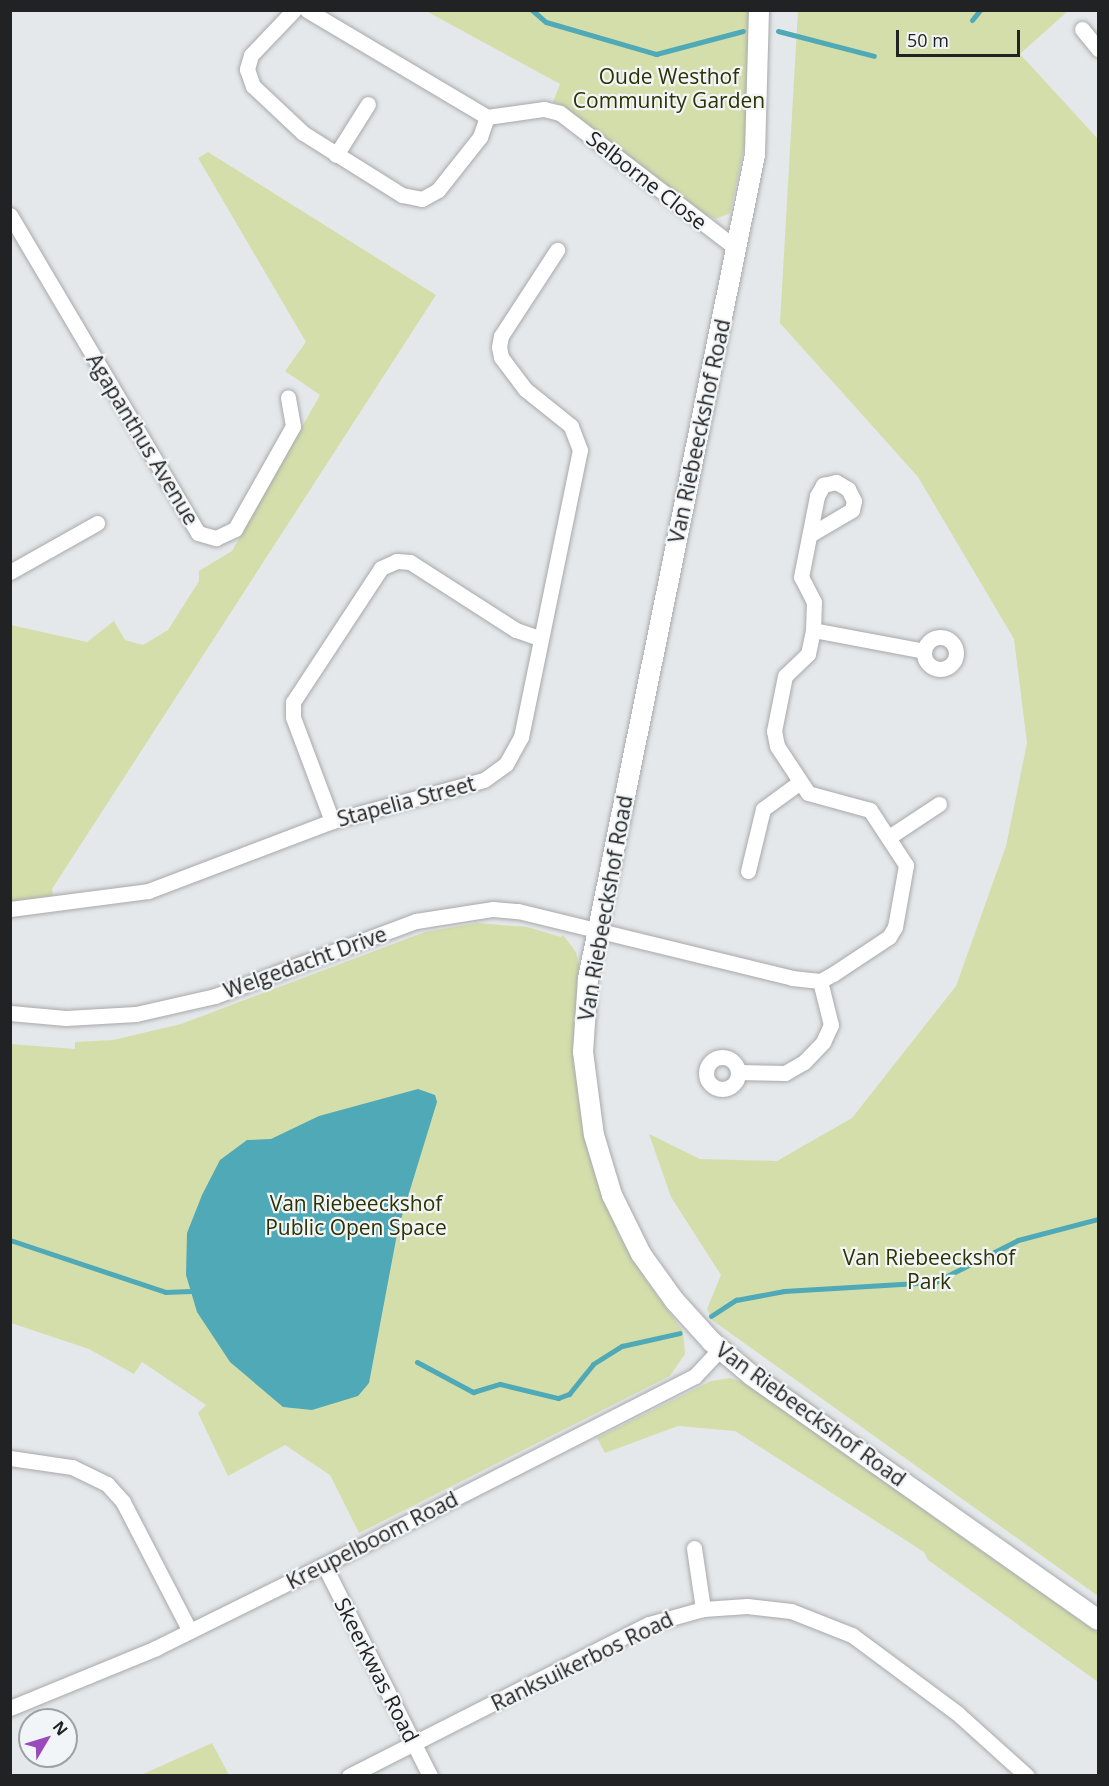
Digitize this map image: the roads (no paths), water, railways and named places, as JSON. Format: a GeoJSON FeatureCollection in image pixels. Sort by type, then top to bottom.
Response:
{"type":"FeatureCollection","features":[{"type":"Feature","properties":{"kind":"street"},"geometry":{"type":"LineString","coordinates":[[294,10],[251,55],[248,75],[257,91],[303,134],[402,195],[422,199],[438,190],[480,137],[487,117],[307,10]]}},
{"type":"Feature","properties":{"kind":"street","name":"Van Riebeeckshof Road"},"geometry":{"type":"LineString","coordinates":[[759,10],[755,155],[597,931],[585,1001],[583,1052],[588,1107],[601,1164],[626,1225],[646,1262],[674,1300],[720,1349],[1098,1620]]}},
{"type":"Feature","properties":{"kind":"street"},"geometry":{"type":"LineString","coordinates":[[1082,29],[1098,49]]}},
{"type":"Feature","properties":{"kind":"street"},"geometry":{"type":"LineString","coordinates":[[336,155],[368,104]]}},
{"type":"Feature","properties":{"kind":"street","name":"Selborne Close"},"geometry":{"type":"LineString","coordinates":[[487,117],[544,109],[560,113],[736,248]]}},
{"type":"Feature","properties":{"kind":"street","name":"Agapanthus Avenue"},"geometry":{"type":"LineString","coordinates":[[10,215],[198,532],[216,538],[235,529],[293,426],[288,397]]}},
{"type":"Feature","properties":{"kind":"street","name":"Stapelia Street"},"geometry":{"type":"LineString","coordinates":[[10,909],[148,891],[332,820],[475,782],[500,770],[513,756],[521,737],[539,638],[580,450],[571,426],[525,389],[501,357],[501,336],[557,250]]}},
{"type":"Feature","properties":{"kind":"street"},"geometry":{"type":"LineString","coordinates":[[10,572],[97,523]]}},
{"type":"Feature","properties":{"kind":"street"},"geometry":{"type":"LineString","coordinates":[[738,1072],[785,1073],[804,1062],[824,1042],[831,1025],[820,981],[889,937],[895,927],[906,865],[870,810],[821,799],[808,793],[777,746],[774,731],[785,676],[808,654],[813,630],[814,602],[801,577],[813,533]]}},
{"type":"Feature","properties":{"kind":"street"},"geometry":{"type":"LineString","coordinates":[[332,820],[293,717],[293,702],[381,568],[397,561],[410,562],[516,630],[539,638]]}},
{"type":"Feature","properties":{"kind":"street"},"geometry":{"type":"LineString","coordinates":[[813,630],[924,651]]}},
{"type":"Feature","properties":{"kind":"street"},"geometry":{"type":"LineString","coordinates":[[748,871],[764,809],[800,782]]}},
{"type":"Feature","properties":{"kind":"street"},"geometry":{"type":"LineString","coordinates":[[889,837],[939,804]]}},
{"type":"Feature","properties":{"kind":"street","name":"Welgedacht Drive"},"geometry":{"type":"LineString","coordinates":[[10,1013],[66,1018],[136,1014],[215,996],[416,921],[468,910],[518,911],[769,974],[820,981]]}},
{"type":"Feature","properties":{"kind":"street","name":"Kreupelboom Road"},"geometry":{"type":"LineString","coordinates":[[10,1708],[189,1631],[324,1565],[695,1376],[720,1349]]}},
{"type":"Feature","properties":{"kind":"street"},"geometry":{"type":"LineString","coordinates":[[10,1458],[72,1467],[107,1484],[123,1502],[189,1631]]}},
{"type":"Feature","properties":{"kind":"street"},"geometry":{"type":"LineString","coordinates":[[694,1548],[703,1609]]}},
{"type":"Feature","properties":{"kind":"street","name":"Skeerkwas Road"},"geometry":{"type":"LineString","coordinates":[[324,1565],[430,1776]]}},
{"type":"Feature","properties":{"kind":"street","name":"Ranksuikerbos Road"},"geometry":{"type":"LineString","coordinates":[[349,1776],[649,1624],[703,1609],[769,1608],[812,1617],[852,1635],[957,1713],[1027,1776]]}},
{"type":"Feature","properties":{"kind":"water"},"geometry":{"type":"Polygon","coordinates":[[[418,1089],[435,1095],[437,1102],[398,1229],[369,1383],[358,1396],[312,1410],[283,1407],[230,1362],[197,1312],[186,1275],[187,1233],[202,1195],[220,1160],[247,1140],[271,1139],[319,1116],[418,1089]]]}},
{"type":"Feature","properties":{"kind":"waterway"},"geometry":{"type":"LineString","coordinates":[[532,10],[546,22],[656,54],[743,31]]}},
{"type":"Feature","properties":{"kind":"waterway"},"geometry":{"type":"LineString","coordinates":[[972,20],[980,10]]}},
{"type":"Feature","properties":{"kind":"waterway"},"geometry":{"type":"LineString","coordinates":[[778,31],[874,56]]}},
{"type":"Feature","properties":{"kind":"waterway"},"geometry":{"type":"LineString","coordinates":[[711,1316],[736,1300],[784,1291],[935,1282],[1018,1240],[1098,1219]]}},
{"type":"Feature","properties":{"kind":"waterway"},"geometry":{"type":"LineString","coordinates":[[10,1240],[165,1292],[191,1291]]}},
{"type":"Feature","properties":{"kind":"waterway"},"geometry":{"type":"LineString","coordinates":[[417,1362],[473,1392],[500,1384],[558,1398],[569,1394],[593,1364],[622,1346],[680,1333]]}},
{"type":"Feature","properties":{"kind":"park label","name":"Oude Westhof Community Garden"},"geometry":{"type":"Point","coordinates":[669,88]}},
{"type":"Feature","properties":{"kind":"park label","name":"Van Riebeeckshof Public Open Space"},"geometry":{"type":"Point","coordinates":[356,1215]}},
{"type":"Feature","properties":{"kind":"park label","name":"Van Riebeeckshof Park"},"geometry":{"type":"Point","coordinates":[929,1269]}}]}
